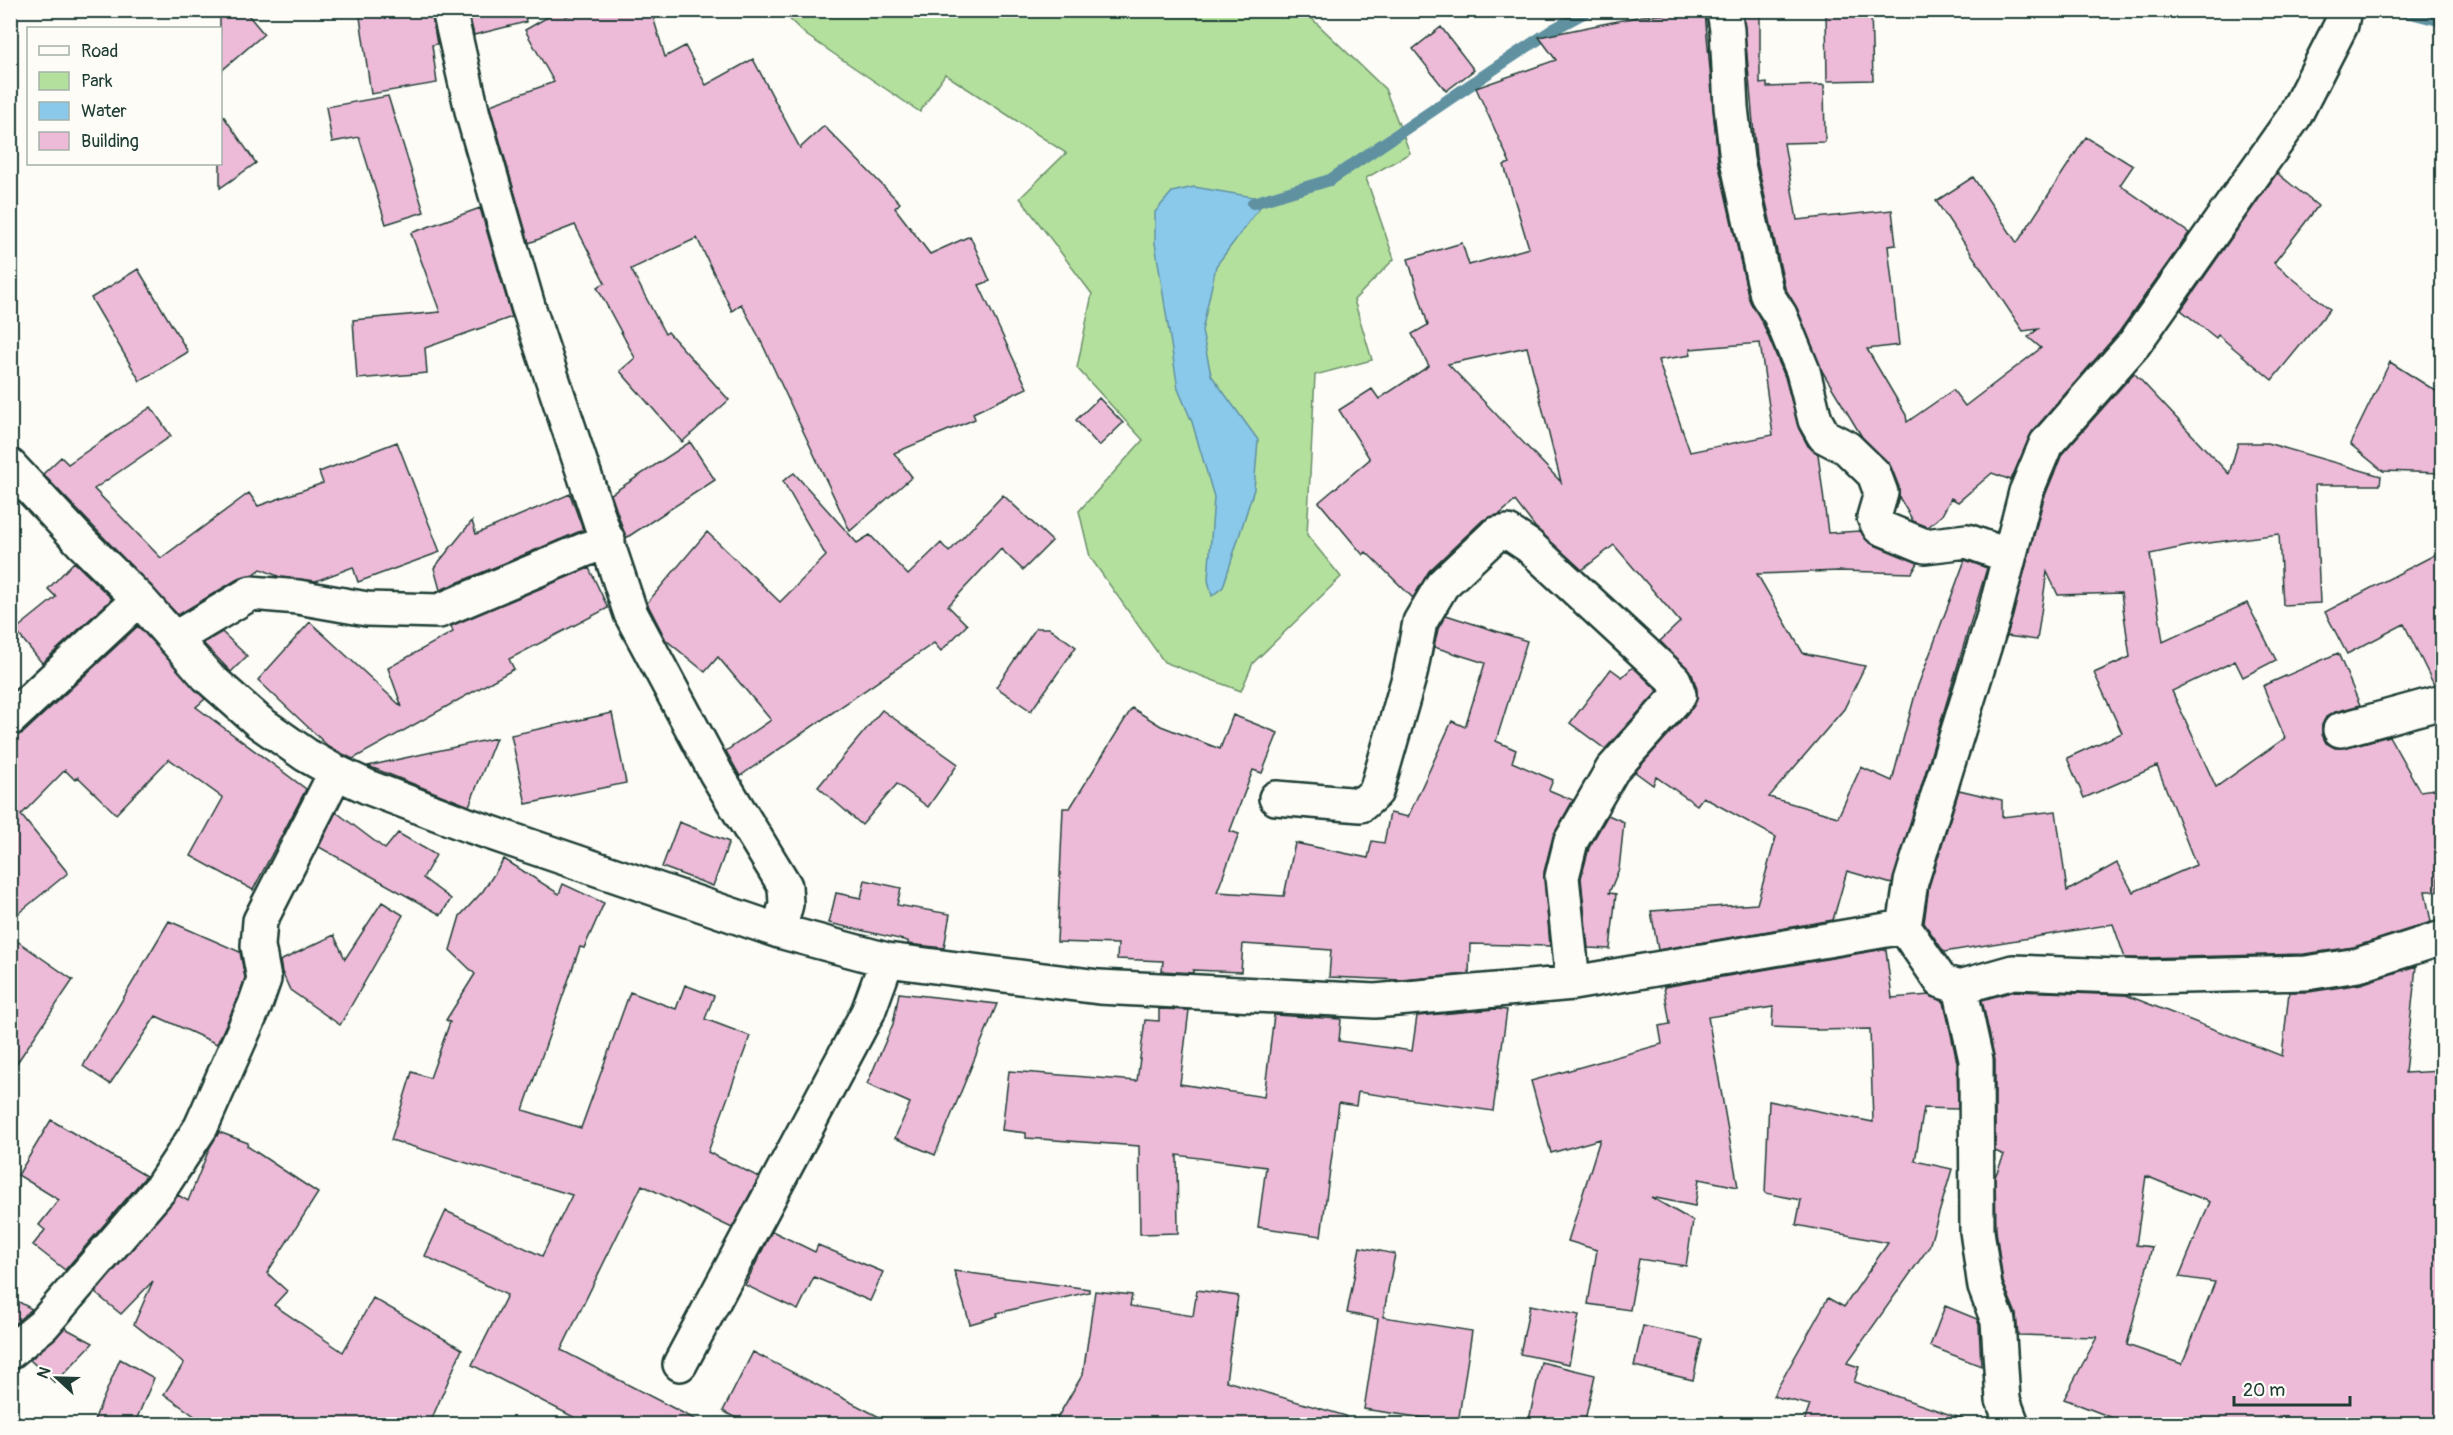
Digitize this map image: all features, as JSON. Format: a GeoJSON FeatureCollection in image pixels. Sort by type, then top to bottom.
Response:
{"type":"FeatureCollection","features":[{"type":"Feature","properties":{"kind":"street"},"geometry":{"type":"LineString","coordinates":[[449,10],[473,115],[528,306],[631,614],[716,773],[785,886],[786,904],[779,931]]}},
{"type":"Feature","properties":{"kind":"street"},"geometry":{"type":"LineString","coordinates":[[1724,10],[1737,160],[1758,255],[1767,295],[1780,315],[1803,371],[1815,420],[1824,436],[1846,447],[1874,474],[1881,493],[1874,517],[1879,527],[1925,546],[1967,541],[2009,556]]}},
{"type":"Feature","properties":{"kind":"street"},"geometry":{"type":"LineString","coordinates":[[2343,18],[2294,117],[2133,344],[2046,444],[2026,492],[1995,612],[1911,882],[1904,927],[1941,981],[1960,987],[2013,972],[2144,977],[2306,973],[2358,964],[2442,938]]}},
{"type":"Feature","properties":{"kind":"street"},"geometry":{"type":"LineString","coordinates":[[10,466],[83,544],[139,599],[207,676],[259,722],[306,755],[336,772],[370,788],[465,824],[779,931],[887,960],[1099,987],[1375,1001],[1573,983],[1904,927]]}},
{"type":"Feature","properties":{"kind":"street"},"geometry":{"type":"LineString","coordinates":[[1276,798],[1361,805],[1376,792],[1410,674],[1420,622],[1442,585],[1496,534],[1508,532],[1529,546],[1674,680],[1679,695],[1612,770],[1571,841],[1562,877],[1573,983]]}},
{"type":"Feature","properties":{"kind":"street"},"geometry":{"type":"LineString","coordinates":[[174,639],[251,593],[298,597],[367,609],[439,611],[608,540]]}},
{"type":"Feature","properties":{"kind":"street"},"geometry":{"type":"LineString","coordinates":[[10,719],[139,599]]}},
{"type":"Feature","properties":{"kind":"street"},"geometry":{"type":"LineString","coordinates":[[2340,730],[2442,702]]}},
{"type":"Feature","properties":{"kind":"street"},"geometry":{"type":"LineString","coordinates":[[10,1352],[43,1325],[160,1189],[201,1127],[255,1005],[264,979],[258,946],[260,921],[336,772]]}},
{"type":"Feature","properties":{"kind":"street"},"geometry":{"type":"LineString","coordinates":[[680,1364],[868,1012],[887,960]]}},
{"type":"Feature","properties":{"kind":"street"},"geometry":{"type":"LineString","coordinates":[[1960,987],[1976,1060],[1977,1231],[1985,1287],[1998,1321],[2003,1400],[2012,1425]]}},
{"type":"Feature","properties":{"kind":"green space"},"geometry":{"type":"Polygon","coordinates":[[[781,11],[1304,11],[1385,89],[1410,153],[1366,178],[1394,259],[1354,300],[1372,360],[1315,375],[1307,535],[1341,577],[1253,663],[1241,691],[1164,662],[1090,557],[1079,511],[1143,440],[1077,368],[1092,294],[1020,198],[1066,153],[945,74],[920,112],[806,35],[781,11]]]}},
{"type":"Feature","properties":{"kind":"water"},"geometry":{"type":"Polygon","coordinates":[[[1194,187],[1266,199],[1216,266],[1202,331],[1211,375],[1258,440],[1254,489],[1223,587],[1212,596],[1208,580],[1214,497],[1192,422],[1178,389],[1155,243],[1155,212],[1172,192],[1194,187]]]}},
{"type":"Feature","properties":{"kind":"building"},"geometry":{"type":"Polygon","coordinates":[[[220,10],[244,10],[264,34],[222,70],[222,27],[220,27],[220,10]]]}},
{"type":"Feature","properties":{"kind":"building"},"geometry":{"type":"Polygon","coordinates":[[[359,10],[431,10],[437,44],[432,45],[437,83],[371,94],[359,10]]]}},
{"type":"Feature","properties":{"kind":"building"},"geometry":{"type":"Polygon","coordinates":[[[468,10],[524,10],[526,22],[474,35],[468,10]]]}},
{"type":"Feature","properties":{"kind":"building"},"geometry":{"type":"Polygon","coordinates":[[[563,10],[566,16],[586,10],[651,10],[665,57],[685,46],[706,85],[753,59],[800,148],[824,126],[900,203],[895,208],[930,254],[970,236],[990,281],[979,285],[1027,388],[973,413],[975,419],[894,453],[912,477],[850,531],[759,337],[741,304],[732,311],[697,238],[631,269],[665,334],[668,332],[729,400],[682,442],[620,371],[635,358],[597,287],[605,283],[575,225],[529,243],[491,110],[490,105],[554,82],[525,30],[563,10]]]}},
{"type":"Feature","properties":{"kind":"building"},"geometry":{"type":"Polygon","coordinates":[[[1743,10],[1760,10],[1760,84],[1767,83],[1767,87],[1824,85],[1825,142],[1784,143],[1797,220],[1892,210],[1896,245],[1888,246],[1899,345],[1867,349],[1906,415],[1907,422],[1953,390],[1965,406],[2041,348],[2028,337],[2038,329],[2023,331],[1936,201],[1973,177],[2017,243],[2086,137],[2133,166],[2120,185],[2189,233],[2119,332],[2032,432],[2011,480],[1992,473],[1958,502],[1951,498],[1942,515],[1928,527],[1913,521],[1899,497],[1899,487],[1891,467],[1862,437],[1822,371],[1797,308],[1785,288],[1756,157],[1743,10]]]}},
{"type":"Feature","properties":{"kind":"building"},"geometry":{"type":"Polygon","coordinates":[[[1826,10],[1871,10],[1873,80],[1827,81],[1826,10]]]}},
{"type":"Feature","properties":{"kind":"building"},"geometry":{"type":"Polygon","coordinates":[[[1705,12],[1718,162],[1749,299],[1763,324],[1785,377],[1799,429],[1808,446],[1818,454],[1828,533],[1860,531],[1872,544],[1918,563],[1912,573],[1839,571],[1757,574],[1803,653],[1865,666],[1844,709],[1769,797],[1838,817],[1861,767],[1892,781],[1916,691],[1965,560],[1987,568],[1892,884],[1847,871],[1833,920],[1658,950],[1651,911],[1757,904],[1776,837],[1703,797],[1697,805],[1656,777],[1653,785],[1635,772],[1693,707],[1697,699],[1697,689],[1692,674],[1660,641],[1680,622],[1614,545],[1582,570],[1535,527],[1515,501],[1500,514],[1483,520],[1429,571],[1413,598],[1366,552],[1363,555],[1319,502],[1370,459],[1339,410],[1372,389],[1379,399],[1429,366],[1412,334],[1428,325],[1408,259],[1462,243],[1469,265],[1529,248],[1504,165],[1510,163],[1476,88],[1556,60],[1539,37],[1642,16],[1705,12]],[[1760,343],[1690,349],[1691,355],[1658,360],[1690,452],[1773,435],[1760,343]],[[1527,347],[1448,364],[1561,482],[1527,347]]]}},
{"type":"Feature","properties":{"kind":"building"},"geometry":{"type":"Polygon","coordinates":[[[1441,27],[1474,70],[1446,91],[1413,49],[1441,27]]]}},
{"type":"Feature","properties":{"kind":"building"},"geometry":{"type":"Polygon","coordinates":[[[388,96],[424,212],[386,224],[359,137],[332,142],[326,107],[388,96]]]}},
{"type":"Feature","properties":{"kind":"building"},"geometry":{"type":"Polygon","coordinates":[[[222,114],[256,163],[220,188],[220,165],[222,165],[222,114]]]}},
{"type":"Feature","properties":{"kind":"building"},"geometry":{"type":"Polygon","coordinates":[[[2277,173],[2318,206],[2274,263],[2330,309],[2272,380],[2218,335],[2216,338],[2181,310],[2277,173]]]}},
{"type":"Feature","properties":{"kind":"building"},"geometry":{"type":"Polygon","coordinates":[[[480,208],[512,317],[425,348],[427,373],[357,379],[353,320],[440,312],[411,233],[480,208]]]}},
{"type":"Feature","properties":{"kind":"building"},"geometry":{"type":"Polygon","coordinates":[[[138,269],[188,352],[140,381],[91,298],[138,269]]]}},
{"type":"Feature","properties":{"kind":"building"},"geometry":{"type":"Polygon","coordinates":[[[2390,362],[2442,395],[2442,473],[2383,471],[2350,444],[2390,362]]]}},
{"type":"Feature","properties":{"kind":"building"},"geometry":{"type":"Polygon","coordinates":[[[2134,373],[2229,474],[2238,443],[2267,443],[2381,476],[2380,485],[2315,485],[2320,603],[2283,605],[2279,534],[2193,545],[2150,554],[2163,642],[2247,603],[2276,660],[2243,677],[2235,661],[2172,691],[2216,787],[2285,738],[2263,686],[2338,653],[2360,705],[2326,717],[2322,725],[2322,734],[2326,743],[2335,748],[2344,748],[2389,736],[2420,791],[2442,788],[2442,827],[2438,828],[2438,891],[2425,891],[2431,922],[2354,947],[2304,954],[2143,958],[2125,958],[2113,924],[1944,952],[1924,923],[1929,886],[1959,790],[2002,800],[2002,817],[2056,811],[2067,891],[2117,863],[2133,892],[2196,865],[2157,766],[2084,798],[2067,758],[2122,733],[2094,673],[2130,657],[2121,593],[2058,595],[2047,572],[2037,640],[2007,636],[2044,498],[2062,454],[2134,373]]]}},
{"type":"Feature","properties":{"kind":"building"},"geometry":{"type":"Polygon","coordinates":[[[1099,398],[1123,423],[1099,446],[1076,420],[1099,398]]]}},
{"type":"Feature","properties":{"kind":"building"},"geometry":{"type":"Polygon","coordinates":[[[151,407],[171,436],[94,489],[161,558],[249,493],[258,506],[323,483],[319,472],[397,442],[440,552],[358,582],[353,567],[316,581],[280,577],[261,569],[254,574],[241,577],[178,615],[43,474],[61,457],[68,464],[151,407]]]}},
{"type":"Feature","properties":{"kind":"building"},"geometry":{"type":"Polygon","coordinates":[[[690,442],[715,480],[626,538],[611,494],[690,442]]]}},
{"type":"Feature","properties":{"kind":"building"},"geometry":{"type":"Polygon","coordinates":[[[794,473],[857,543],[870,535],[908,575],[941,543],[949,552],[1003,495],[1052,541],[1023,570],[1001,549],[948,606],[967,625],[941,651],[934,643],[740,776],[726,751],[771,720],[718,657],[705,672],[666,640],[647,603],[707,532],[780,602],[826,556],[783,481],[794,473]]]}},
{"type":"Feature","properties":{"kind":"building"},"geometry":{"type":"Polygon","coordinates":[[[570,494],[583,530],[440,590],[434,568],[472,521],[476,534],[570,494]]]}},
{"type":"Feature","properties":{"kind":"building"},"geometry":{"type":"Polygon","coordinates":[[[2442,551],[2442,684],[2434,685],[2404,624],[2347,654],[2325,612],[2442,551]]]}},
{"type":"Feature","properties":{"kind":"building"},"geometry":{"type":"Polygon","coordinates":[[[74,562],[112,599],[42,663],[15,630],[56,597],[48,589],[74,562]]]}},
{"type":"Feature","properties":{"kind":"building"},"geometry":{"type":"Polygon","coordinates":[[[589,568],[608,608],[509,659],[514,669],[353,759],[329,747],[258,680],[310,622],[402,707],[388,668],[453,632],[451,626],[589,568]]]}},
{"type":"Feature","properties":{"kind":"building"},"geometry":{"type":"Polygon","coordinates":[[[1446,615],[1527,641],[1496,741],[1516,750],[1512,762],[1553,780],[1549,790],[1573,800],[1553,836],[1544,872],[1550,946],[1470,944],[1469,974],[1401,980],[1329,977],[1331,950],[1243,944],[1241,972],[1193,970],[1193,973],[1162,971],[1163,961],[1117,959],[1118,944],[1057,942],[1063,808],[1070,808],[1132,708],[1161,726],[1220,749],[1233,715],[1278,733],[1262,773],[1253,770],[1230,831],[1239,834],[1217,892],[1284,896],[1295,843],[1368,858],[1372,841],[1384,843],[1390,813],[1408,817],[1452,721],[1465,727],[1485,663],[1434,647],[1438,629],[1446,615]]]}},
{"type":"Feature","properties":{"kind":"building"},"geometry":{"type":"Polygon","coordinates":[[[138,626],[205,699],[196,707],[306,789],[253,890],[191,856],[223,798],[169,759],[116,814],[78,777],[75,780],[65,770],[21,815],[68,873],[10,920],[10,738],[23,733],[138,626]]]}},
{"type":"Feature","properties":{"kind":"building"},"geometry":{"type":"Polygon","coordinates":[[[1036,628],[1049,628],[1076,647],[1031,711],[996,687],[1036,628]]]}},
{"type":"Feature","properties":{"kind":"building"},"geometry":{"type":"Polygon","coordinates":[[[222,632],[247,656],[231,672],[203,643],[222,632]]]}},
{"type":"Feature","properties":{"kind":"building"},"geometry":{"type":"Polygon","coordinates":[[[1633,667],[1658,691],[1605,749],[1570,723],[1611,669],[1622,677],[1633,667]]]}},
{"type":"Feature","properties":{"kind":"building"},"geometry":{"type":"Polygon","coordinates":[[[882,710],[958,764],[928,807],[897,784],[862,825],[818,787],[882,710]]]}},
{"type":"Feature","properties":{"kind":"building"},"geometry":{"type":"Polygon","coordinates":[[[612,713],[626,783],[526,804],[511,735],[612,713]]]}},
{"type":"Feature","properties":{"kind":"building"},"geometry":{"type":"Polygon","coordinates":[[[496,738],[469,806],[368,766],[496,738]]]}},
{"type":"Feature","properties":{"kind":"building"},"geometry":{"type":"Polygon","coordinates":[[[336,812],[385,849],[398,833],[436,855],[423,878],[451,899],[441,915],[319,847],[336,812]]]}},
{"type":"Feature","properties":{"kind":"building"},"geometry":{"type":"Polygon","coordinates":[[[1608,815],[1624,822],[1619,869],[1609,893],[1616,894],[1610,949],[1588,948],[1581,878],[1589,848],[1608,815]]]}},
{"type":"Feature","properties":{"kind":"building"},"geometry":{"type":"Polygon","coordinates":[[[679,822],[729,842],[713,886],[662,867],[679,822]]]}},
{"type":"Feature","properties":{"kind":"building"},"geometry":{"type":"Polygon","coordinates":[[[504,859],[559,894],[563,884],[604,903],[584,948],[580,947],[523,1110],[581,1128],[630,992],[676,1009],[685,985],[714,996],[705,1019],[750,1036],[708,1152],[759,1177],[732,1228],[642,1185],[561,1350],[706,1425],[589,1425],[472,1365],[507,1295],[425,1256],[446,1211],[542,1256],[572,1195],[391,1140],[412,1072],[430,1078],[450,1022],[446,1020],[475,974],[450,950],[460,916],[483,891],[504,859]]]}},
{"type":"Feature","properties":{"kind":"building"},"geometry":{"type":"Polygon","coordinates":[[[865,880],[901,888],[897,905],[950,914],[944,948],[908,944],[908,941],[829,923],[836,893],[861,898],[865,880]]]}},
{"type":"Feature","properties":{"kind":"building"},"geometry":{"type":"Polygon","coordinates":[[[382,902],[403,915],[340,1025],[290,990],[280,961],[334,935],[345,959],[382,902]]]}},
{"type":"Feature","properties":{"kind":"building"},"geometry":{"type":"Polygon","coordinates":[[[169,921],[240,952],[245,978],[238,998],[217,1044],[156,1016],[110,1084],[83,1066],[169,921]]]}},
{"type":"Feature","properties":{"kind":"building"},"geometry":{"type":"Polygon","coordinates":[[[10,936],[73,980],[10,1073],[10,936]]]}},
{"type":"Feature","properties":{"kind":"building"},"geometry":{"type":"Polygon","coordinates":[[[1886,950],[1892,998],[1930,995],[1944,1002],[1957,1062],[1958,1109],[1924,1108],[1915,1161],[1952,1169],[1929,1247],[1847,1363],[1859,1367],[1854,1382],[1963,1419],[1962,1425],[1803,1425],[1810,1405],[1773,1396],[1828,1298],[1844,1307],[1888,1243],[1796,1225],[1801,1200],[1765,1193],[1769,1101],[1873,1122],[1870,1029],[1816,1030],[1772,1027],[1773,1007],[1708,1017],[1738,1187],[1699,1179],[1695,1206],[1651,1197],[1693,1221],[1686,1266],[1639,1259],[1630,1310],[1588,1304],[1597,1250],[1568,1241],[1600,1139],[1551,1153],[1531,1081],[1662,1044],[1659,1026],[1670,1024],[1664,987],[1886,950]]]}},
{"type":"Feature","properties":{"kind":"building"},"geometry":{"type":"Polygon","coordinates":[[[2416,966],[2405,1073],[2442,1071],[2442,1424],[2131,1425],[2064,1399],[2097,1337],[2018,1335],[2016,1314],[2003,1282],[1996,1230],[1995,1177],[2004,1155],[1995,1151],[1995,1060],[1982,1000],[2015,991],[2126,995],[2282,1056],[2289,992],[2309,992],[2361,984],[2416,966]],[[2146,1176],[2136,1245],[2152,1247],[2127,1345],[2182,1364],[2215,1282],[2179,1277],[2210,1202],[2146,1176]]]}},
{"type":"Feature","properties":{"kind":"building"},"geometry":{"type":"Polygon","coordinates":[[[899,993],[997,1004],[935,1155],[895,1138],[910,1103],[867,1084],[893,1024],[899,993]]]}},
{"type":"Feature","properties":{"kind":"building"},"geometry":{"type":"Polygon","coordinates":[[[1159,1009],[1189,1010],[1180,1084],[1264,1097],[1274,1015],[1341,1019],[1339,1041],[1412,1051],[1417,1016],[1507,1010],[1493,1111],[1358,1092],[1356,1106],[1339,1103],[1321,1236],[1258,1227],[1266,1167],[1177,1155],[1178,1233],[1140,1234],[1139,1146],[1026,1138],[1026,1133],[1002,1130],[1009,1071],[1137,1081],[1145,1020],[1159,1021],[1159,1009]]]}},
{"type":"Feature","properties":{"kind":"building"},"geometry":{"type":"Polygon","coordinates":[[[51,1120],[146,1176],[65,1270],[33,1245],[45,1230],[39,1225],[59,1200],[18,1175],[51,1120]]]}},
{"type":"Feature","properties":{"kind":"building"},"geometry":{"type":"Polygon","coordinates":[[[219,1132],[248,1143],[247,1146],[318,1193],[267,1273],[287,1291],[274,1305],[343,1352],[373,1298],[462,1349],[429,1425],[207,1425],[164,1394],[184,1363],[134,1324],[153,1281],[121,1314],[95,1293],[178,1195],[188,1201],[210,1147],[219,1132]]]}},
{"type":"Feature","properties":{"kind":"building"},"geometry":{"type":"Polygon","coordinates":[[[772,1231],[815,1252],[818,1245],[883,1272],[870,1301],[814,1277],[798,1310],[745,1285],[772,1231]]]}},
{"type":"Feature","properties":{"kind":"building"},"geometry":{"type":"Polygon","coordinates":[[[1360,1247],[1395,1254],[1383,1317],[1472,1331],[1458,1423],[1364,1409],[1378,1319],[1347,1313],[1360,1247]]]}},
{"type":"Feature","properties":{"kind":"building"},"geometry":{"type":"Polygon","coordinates":[[[954,1271],[1089,1289],[1089,1292],[997,1313],[998,1316],[970,1324],[954,1271]]]}},
{"type":"Feature","properties":{"kind":"building"},"geometry":{"type":"Polygon","coordinates":[[[1197,1290],[1238,1296],[1226,1381],[1346,1416],[1345,1425],[1053,1425],[1083,1374],[1095,1291],[1132,1295],[1130,1306],[1193,1316],[1197,1290]]]}},
{"type":"Feature","properties":{"kind":"building"},"geometry":{"type":"Polygon","coordinates":[[[10,1297],[32,1309],[10,1327],[10,1297]]]}},
{"type":"Feature","properties":{"kind":"building"},"geometry":{"type":"Polygon","coordinates":[[[1530,1305],[1579,1315],[1569,1364],[1520,1354],[1530,1305]]]}},
{"type":"Feature","properties":{"kind":"building"},"geometry":{"type":"Polygon","coordinates":[[[1945,1306],[1977,1319],[1981,1366],[1930,1346],[1945,1306]]]}},
{"type":"Feature","properties":{"kind":"building"},"geometry":{"type":"Polygon","coordinates":[[[1643,1326],[1702,1339],[1693,1380],[1634,1366],[1643,1326]]]}},
{"type":"Feature","properties":{"kind":"building"},"geometry":{"type":"Polygon","coordinates":[[[65,1328],[93,1343],[55,1383],[30,1360],[65,1328]]]}},
{"type":"Feature","properties":{"kind":"building"},"geometry":{"type":"Polygon","coordinates":[[[753,1352],[895,1425],[748,1425],[723,1411],[753,1352]]]}},
{"type":"Feature","properties":{"kind":"building"},"geometry":{"type":"Polygon","coordinates":[[[120,1359],[154,1378],[134,1425],[92,1425],[120,1359]]]}},
{"type":"Feature","properties":{"kind":"building"},"geometry":{"type":"Polygon","coordinates":[[[1541,1362],[1595,1375],[1584,1425],[1528,1425],[1541,1362]]]}},
{"type":"Feature","properties":{"kind":"waterway"},"geometry":{"type":"LineString","coordinates":[[1253,203],[1330,180],[1554,29],[1589,10]]}},
{"type":"Feature","properties":{"kind":"waterway"},"geometry":{"type":"LineString","coordinates":[[2399,10],[2442,21]]}}]}
